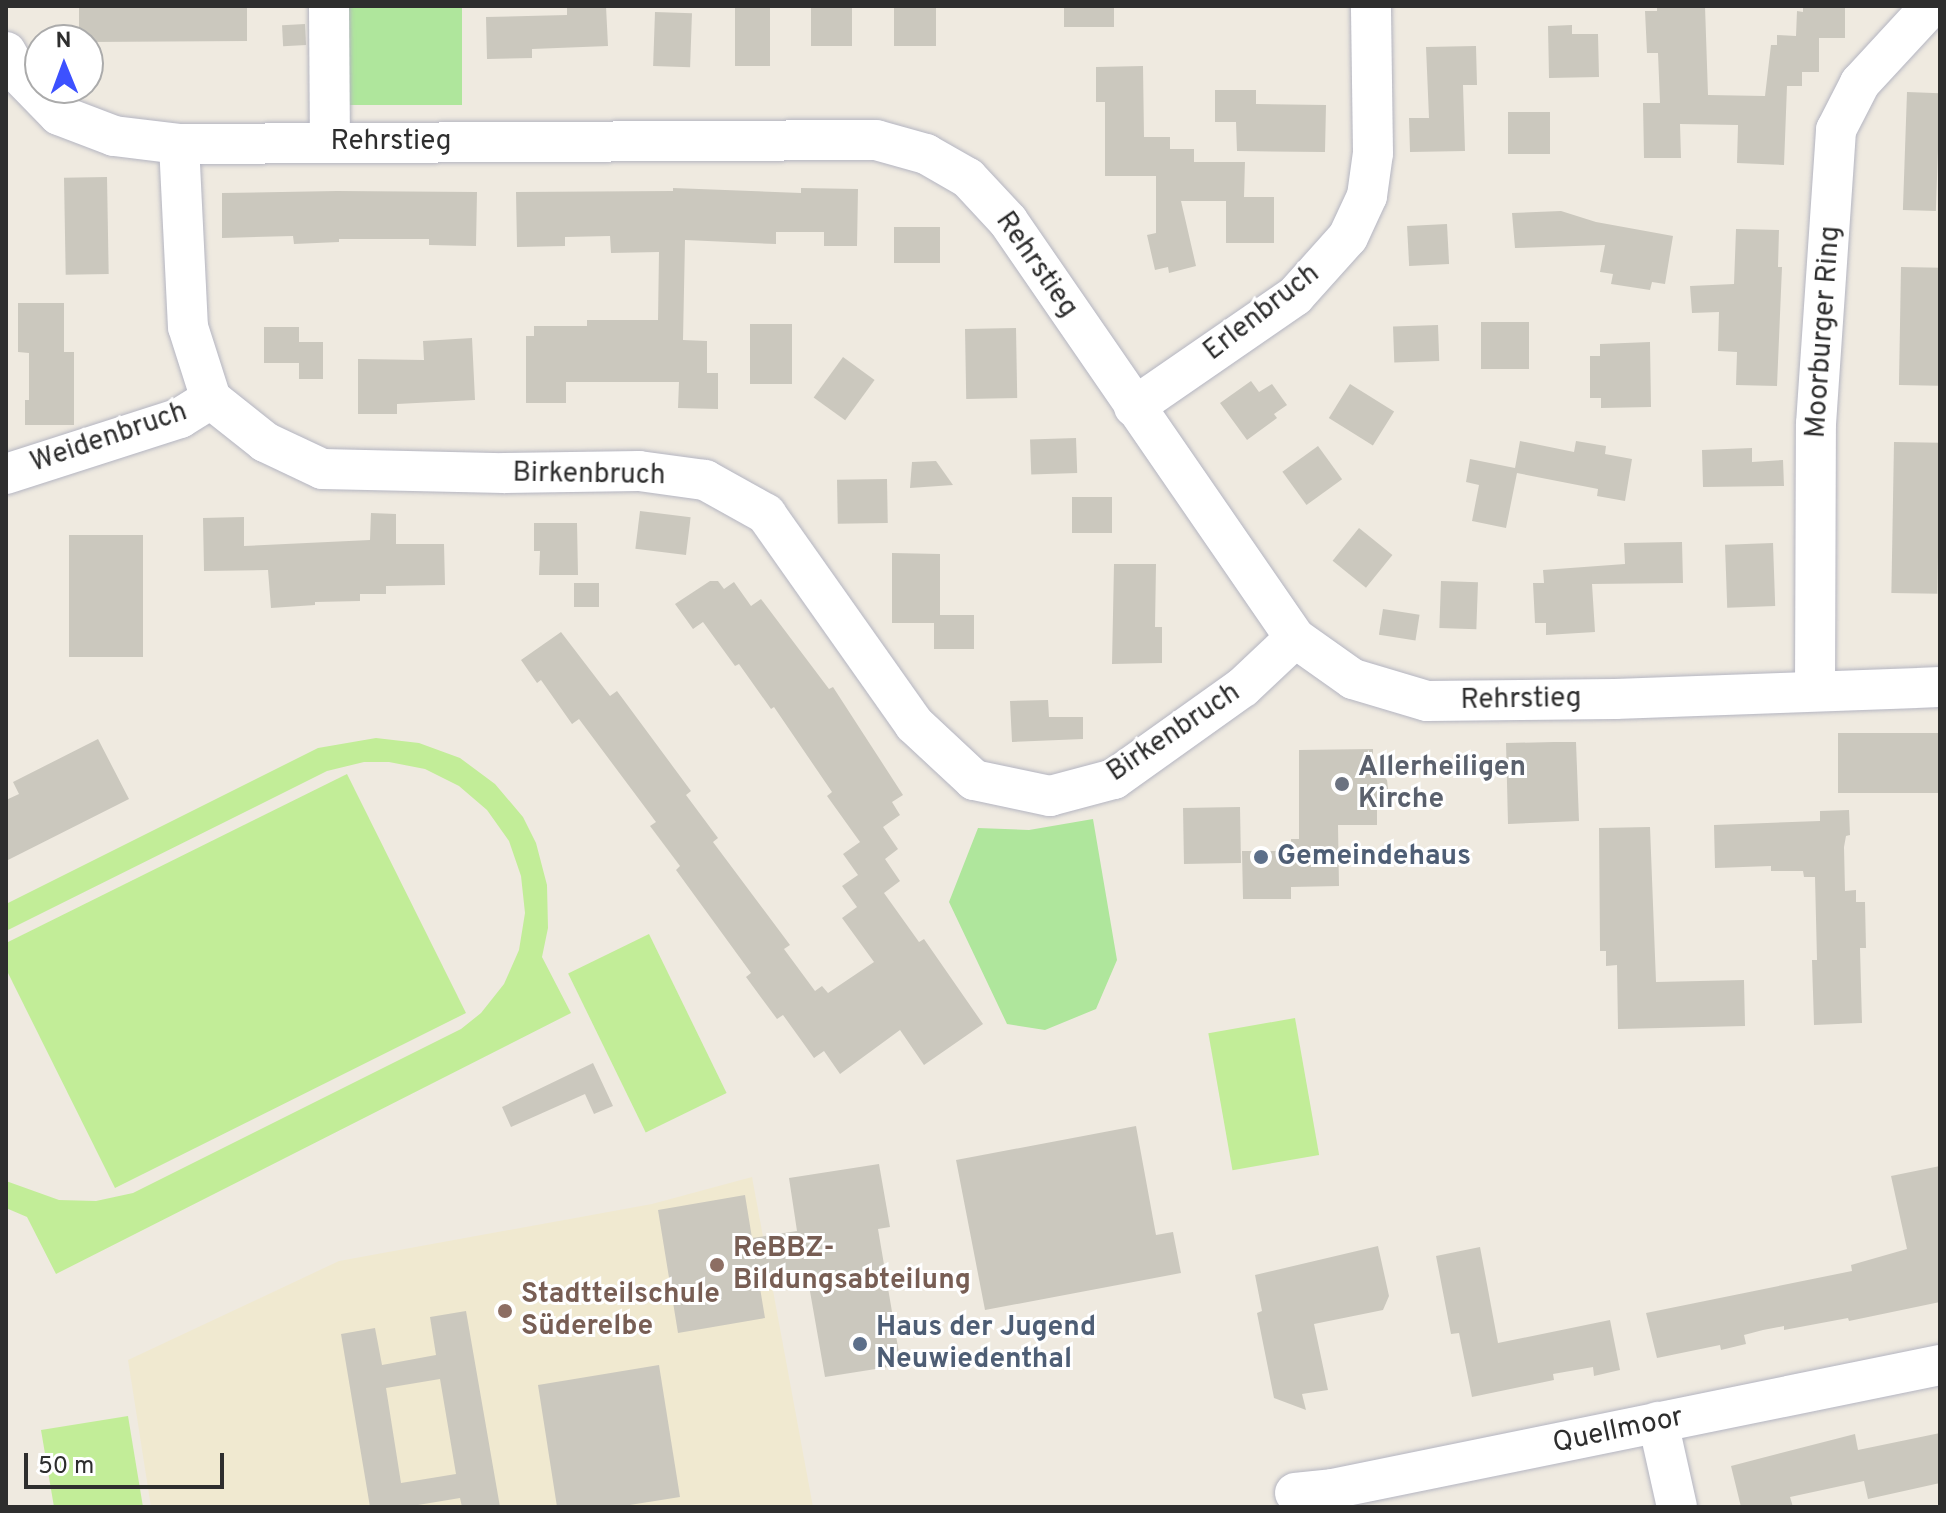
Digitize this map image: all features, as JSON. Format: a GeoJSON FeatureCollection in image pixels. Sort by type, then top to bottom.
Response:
{"type":"FeatureCollection","features":[{"type":"Feature","properties":{"kind":"street"},"geometry":{"type":"LineString","coordinates":[[329,6],[330,142]]}},
{"type":"Feature","properties":{"kind":"street","name":"Erlenbruch"},"geometry":{"type":"LineString","coordinates":[[1134,407],[1295,296],[1348,237],[1367,196],[1373,153],[1371,6]]}},
{"type":"Feature","properties":{"kind":"street","name":"Moorburger Ring"},"geometry":{"type":"LineString","coordinates":[[1815,691],[1816,424],[1836,130],[1860,83],[1931,6]]}},
{"type":"Feature","properties":{"kind":"street","name":"Rehrstieg"},"geometry":{"type":"LineString","coordinates":[[6,52],[17,72],[59,115],[114,136],[179,144],[876,140],[926,154],[968,178],[1008,221],[1295,638],[1353,679],[1427,701],[1940,687]]}},
{"type":"Feature","properties":{"kind":"street"},"geometry":{"type":"LineString","coordinates":[[179,144],[188,327],[211,399]]}},
{"type":"Feature","properties":{"kind":"street","name":"Weidenbruch"},"geometry":{"type":"LineString","coordinates":[[6,474],[180,418],[211,399]]}},
{"type":"Feature","properties":{"kind":"street","name":"Birkenbruch"},"geometry":{"type":"LineString","coordinates":[[211,399],[265,442],[322,469],[504,473],[639,471],[705,480],[766,514],[914,724],[974,780],[1050,796],[1114,779],[1243,687],[1295,638]]}},
{"type":"Feature","properties":{"kind":"street","name":"Quellmoor"},"geometry":{"type":"LineString","coordinates":[[1295,1493],[1332,1489],[1940,1365]]}},
{"type":"Feature","properties":{"kind":"street"},"geometry":{"type":"LineString","coordinates":[[1658,1422],[1677,1507]]}},
{"type":"Feature","properties":{"kind":"shaded area","name":"Stadtteilschule Süderelbe"},"geometry":{"type":"Polygon","coordinates":[[[752,1177],[813,1507],[151,1507],[128,1360],[339,1261],[652,1204],[752,1177]]]}},
{"type":"Feature","properties":{"kind":"green space"},"geometry":{"type":"Polygon","coordinates":[[[348,6],[462,6],[462,105],[348,105],[348,6]]]}},
{"type":"Feature","properties":{"kind":"green space"},"geometry":{"type":"Polygon","coordinates":[[[376,738],[419,743],[460,758],[495,784],[523,817],[536,843],[547,885],[548,928],[542,957],[571,1013],[56,1274],[27,1217],[6,1208],[6,1181],[59,1200],[96,1201],[133,1193],[461,1029],[481,1013],[504,984],[519,950],[525,913],[521,876],[509,841],[487,810],[459,786],[425,769],[389,762],[364,762],[327,771],[6,931],[6,904],[318,748],[376,738]]]}},
{"type":"Feature","properties":{"kind":"green space"},"geometry":{"type":"Polygon","coordinates":[[[347,774],[466,1013],[115,1188],[6,969],[6,943],[347,774]]]}},
{"type":"Feature","properties":{"kind":"green space"},"geometry":{"type":"Polygon","coordinates":[[[1093,819],[1117,960],[1096,1009],[1045,1030],[1007,1024],[949,902],[978,828],[1029,830],[1093,819]]]}},
{"type":"Feature","properties":{"kind":"green space"},"geometry":{"type":"Polygon","coordinates":[[[649,934],[727,1093],[646,1133],[568,973],[649,934]]]}},
{"type":"Feature","properties":{"kind":"green space"},"geometry":{"type":"Polygon","coordinates":[[[1295,1018],[1319,1155],[1232,1170],[1208,1033],[1295,1018]]]}},
{"type":"Feature","properties":{"kind":"green space"},"geometry":{"type":"Polygon","coordinates":[[[128,1416],[143,1507],[54,1507],[41,1430],[128,1416]]]}},
{"type":"Feature","properties":{"kind":"building"},"geometry":{"type":"Polygon","coordinates":[[[79,6],[247,6],[247,41],[104,42],[104,24],[79,24],[79,6]]]}},
{"type":"Feature","properties":{"kind":"building"},"geometry":{"type":"Polygon","coordinates":[[[567,6],[606,6],[608,46],[532,49],[532,58],[487,59],[486,17],[567,15],[567,6]]]}},
{"type":"Feature","properties":{"kind":"building"},"geometry":{"type":"Polygon","coordinates":[[[735,6],[770,6],[770,66],[735,66],[735,6]]]}},
{"type":"Feature","properties":{"kind":"building"},"geometry":{"type":"Polygon","coordinates":[[[811,6],[852,6],[852,46],[811,46],[811,6]]]}},
{"type":"Feature","properties":{"kind":"building"},"geometry":{"type":"Polygon","coordinates":[[[894,6],[936,6],[936,46],[894,46],[894,6]]]}},
{"type":"Feature","properties":{"kind":"building"},"geometry":{"type":"Polygon","coordinates":[[[1064,6],[1114,6],[1114,27],[1064,27],[1064,6]]]}},
{"type":"Feature","properties":{"kind":"building"},"geometry":{"type":"Polygon","coordinates":[[[1657,6],[1705,6],[1708,95],[1765,96],[1771,45],[1777,45],[1777,35],[1796,36],[1797,11],[1803,12],[1803,6],[1845,6],[1845,38],[1819,38],[1819,72],[1802,72],[1802,86],[1787,86],[1784,165],[1737,163],[1738,125],[1680,124],[1681,158],[1644,158],[1643,103],[1660,103],[1658,53],[1647,53],[1645,11],[1657,11],[1657,6]]]}},
{"type":"Feature","properties":{"kind":"building"},"geometry":{"type":"Polygon","coordinates":[[[655,12],[692,13],[690,67],[653,66],[655,12]]]}},
{"type":"Feature","properties":{"kind":"building"},"geometry":{"type":"Polygon","coordinates":[[[305,24],[306,45],[283,46],[282,25],[305,24]]]}},
{"type":"Feature","properties":{"kind":"building"},"geometry":{"type":"Polygon","coordinates":[[[1572,25],[1572,34],[1598,34],[1599,77],[1549,78],[1548,26],[1572,25]]]}},
{"type":"Feature","properties":{"kind":"building"},"geometry":{"type":"Polygon","coordinates":[[[1476,46],[1477,85],[1463,85],[1465,151],[1410,152],[1409,118],[1429,118],[1426,47],[1476,46]]]}},
{"type":"Feature","properties":{"kind":"building"},"geometry":{"type":"Polygon","coordinates":[[[1143,66],[1144,137],[1170,137],[1170,149],[1194,149],[1194,162],[1245,162],[1244,197],[1274,197],[1274,243],[1226,243],[1226,201],[1181,201],[1196,266],[1169,273],[1168,267],[1155,270],[1147,235],[1156,233],[1156,176],[1105,176],[1105,102],[1096,102],[1096,67],[1143,66]]]}},
{"type":"Feature","properties":{"kind":"building"},"geometry":{"type":"Polygon","coordinates":[[[1215,90],[1256,90],[1256,104],[1326,105],[1325,152],[1237,151],[1236,122],[1215,122],[1215,90]]]}},
{"type":"Feature","properties":{"kind":"building"},"geometry":{"type":"Polygon","coordinates":[[[1907,92],[1940,93],[1936,211],[1903,210],[1907,92]]]}},
{"type":"Feature","properties":{"kind":"building"},"geometry":{"type":"Polygon","coordinates":[[[1508,112],[1550,112],[1550,154],[1508,154],[1508,112]]]}},
{"type":"Feature","properties":{"kind":"building"},"geometry":{"type":"Polygon","coordinates":[[[107,177],[109,274],[66,275],[64,178],[107,177]]]}},
{"type":"Feature","properties":{"kind":"building"},"geometry":{"type":"Polygon","coordinates":[[[673,188],[801,193],[801,188],[858,189],[857,246],[824,246],[824,232],[776,232],[776,244],[685,240],[683,340],[707,341],[707,373],[718,373],[718,409],[678,408],[679,382],[566,382],[566,403],[526,403],[526,336],[534,336],[534,326],[587,326],[587,320],[658,320],[659,252],[611,253],[610,236],[565,237],[565,246],[517,247],[516,192],[673,191],[673,188]]]}},
{"type":"Feature","properties":{"kind":"building"},"geometry":{"type":"Polygon","coordinates":[[[477,192],[476,246],[429,245],[429,239],[339,239],[339,242],[294,244],[293,236],[222,238],[222,193],[477,192]]]}},
{"type":"Feature","properties":{"kind":"building"},"geometry":{"type":"Polygon","coordinates":[[[1561,211],[1596,222],[1673,236],[1665,284],[1652,282],[1650,290],[1611,284],[1613,274],[1600,272],[1605,245],[1515,248],[1512,213],[1561,211]]]}},
{"type":"Feature","properties":{"kind":"building"},"geometry":{"type":"Polygon","coordinates":[[[1447,224],[1449,264],[1409,266],[1407,226],[1447,224]]]}},
{"type":"Feature","properties":{"kind":"building"},"geometry":{"type":"Polygon","coordinates":[[[894,227],[940,227],[940,263],[894,263],[894,227]]]}},
{"type":"Feature","properties":{"kind":"building"},"geometry":{"type":"Polygon","coordinates":[[[1736,229],[1779,230],[1778,267],[1782,267],[1777,386],[1736,385],[1737,352],[1718,351],[1719,312],[1692,313],[1690,286],[1734,284],[1736,229]]]}},
{"type":"Feature","properties":{"kind":"building"},"geometry":{"type":"Polygon","coordinates":[[[1901,267],[1940,268],[1938,386],[1899,385],[1901,267]]]}},
{"type":"Feature","properties":{"kind":"building"},"geometry":{"type":"Polygon","coordinates":[[[18,303],[64,303],[64,352],[74,352],[74,425],[25,425],[25,400],[29,400],[29,353],[18,352],[18,303]]]}},
{"type":"Feature","properties":{"kind":"building"},"geometry":{"type":"Polygon","coordinates":[[[1481,322],[1529,322],[1529,369],[1481,369],[1481,322]]]}},
{"type":"Feature","properties":{"kind":"building"},"geometry":{"type":"Polygon","coordinates":[[[750,324],[792,324],[792,384],[750,384],[750,324]]]}},
{"type":"Feature","properties":{"kind":"building"},"geometry":{"type":"Polygon","coordinates":[[[1438,325],[1439,361],[1394,363],[1393,327],[1438,325]]]}},
{"type":"Feature","properties":{"kind":"building"},"geometry":{"type":"Polygon","coordinates":[[[264,327],[299,327],[299,342],[323,342],[323,379],[299,379],[299,363],[264,363],[264,327]]]}},
{"type":"Feature","properties":{"kind":"building"},"geometry":{"type":"Polygon","coordinates":[[[1016,328],[1017,398],[966,399],[965,329],[1016,328]]]}},
{"type":"Feature","properties":{"kind":"building"},"geometry":{"type":"Polygon","coordinates":[[[472,338],[475,400],[397,404],[397,414],[358,414],[358,359],[424,360],[423,341],[472,338]]]}},
{"type":"Feature","properties":{"kind":"building"},"geometry":{"type":"Polygon","coordinates":[[[1650,342],[1651,407],[1601,408],[1601,398],[1590,398],[1590,356],[1600,356],[1600,344],[1650,342]]]}},
{"type":"Feature","properties":{"kind":"building"},"geometry":{"type":"Polygon","coordinates":[[[843,357],[875,380],[845,420],[814,397],[843,357]]]}},
{"type":"Feature","properties":{"kind":"building"},"geometry":{"type":"Polygon","coordinates":[[[1251,381],[1259,392],[1272,384],[1287,405],[1274,414],[1277,418],[1247,440],[1220,403],[1251,381]]]}},
{"type":"Feature","properties":{"kind":"building"},"geometry":{"type":"Polygon","coordinates":[[[1350,384],[1394,412],[1373,445],[1329,418],[1350,384]]]}},
{"type":"Feature","properties":{"kind":"building"},"geometry":{"type":"Polygon","coordinates":[[[1076,438],[1077,473],[1031,475],[1030,440],[1076,438]]]}},
{"type":"Feature","properties":{"kind":"building"},"geometry":{"type":"Polygon","coordinates":[[[1520,441],[1574,452],[1576,441],[1606,446],[1605,454],[1632,459],[1625,501],[1597,496],[1598,489],[1517,473],[1506,528],[1472,521],[1479,485],[1466,482],[1470,459],[1515,468],[1520,441]]]}},
{"type":"Feature","properties":{"kind":"building"},"geometry":{"type":"Polygon","coordinates":[[[1894,442],[1940,443],[1937,594],[1891,593],[1894,442]]]}},
{"type":"Feature","properties":{"kind":"building"},"geometry":{"type":"Polygon","coordinates":[[[1318,446],[1342,479],[1307,505],[1282,472],[1318,446]]]}},
{"type":"Feature","properties":{"kind":"building"},"geometry":{"type":"Polygon","coordinates":[[[1752,448],[1752,462],[1783,460],[1784,486],[1703,487],[1702,450],[1752,448]]]}},
{"type":"Feature","properties":{"kind":"building"},"geometry":{"type":"Polygon","coordinates":[[[936,461],[953,485],[910,488],[912,462],[936,461]]]}},
{"type":"Feature","properties":{"kind":"building"},"geometry":{"type":"Polygon","coordinates":[[[887,479],[888,523],[838,524],[837,480],[887,479]]]}},
{"type":"Feature","properties":{"kind":"building"},"geometry":{"type":"Polygon","coordinates":[[[1072,497],[1112,497],[1112,533],[1072,533],[1072,497]]]}},
{"type":"Feature","properties":{"kind":"building"},"geometry":{"type":"Polygon","coordinates":[[[640,511],[691,517],[686,555],[635,549],[640,511]]]}},
{"type":"Feature","properties":{"kind":"building"},"geometry":{"type":"Polygon","coordinates":[[[371,513],[396,514],[396,544],[444,544],[445,585],[386,586],[386,594],[360,594],[360,601],[315,602],[315,605],[271,608],[268,570],[204,571],[203,518],[244,517],[244,546],[370,540],[371,513]]]}},
{"type":"Feature","properties":{"kind":"building"},"geometry":{"type":"Polygon","coordinates":[[[534,523],[577,523],[578,575],[539,575],[540,551],[534,551],[534,523]]]}},
{"type":"Feature","properties":{"kind":"building"},"geometry":{"type":"Polygon","coordinates":[[[1359,528],[1392,555],[1366,588],[1333,561],[1359,528]]]}},
{"type":"Feature","properties":{"kind":"building"},"geometry":{"type":"Polygon","coordinates":[[[69,535],[143,535],[143,657],[69,657],[69,535]]]}},
{"type":"Feature","properties":{"kind":"building"},"geometry":{"type":"Polygon","coordinates":[[[1682,542],[1683,583],[1592,584],[1595,632],[1546,635],[1546,623],[1535,623],[1533,583],[1544,583],[1543,570],[1625,564],[1624,543],[1682,542]]]}},
{"type":"Feature","properties":{"kind":"building"},"geometry":{"type":"Polygon","coordinates":[[[1773,543],[1775,606],[1727,608],[1725,545],[1773,543]]]}},
{"type":"Feature","properties":{"kind":"building"},"geometry":{"type":"Polygon","coordinates":[[[892,553],[940,554],[940,615],[974,615],[974,649],[934,649],[934,623],[892,623],[892,553]]]}},
{"type":"Feature","properties":{"kind":"building"},"geometry":{"type":"Polygon","coordinates":[[[1114,564],[1156,564],[1155,627],[1162,627],[1162,663],[1112,664],[1114,564]]]}},
{"type":"Feature","properties":{"kind":"building"},"geometry":{"type":"Polygon","coordinates":[[[710,581],[718,581],[724,589],[734,582],[751,606],[761,599],[829,689],[833,687],[903,795],[892,802],[900,815],[883,827],[898,849],[885,859],[900,881],[884,893],[919,942],[924,939],[983,1024],[924,1065],[900,1030],[840,1074],[824,1051],[814,1058],[783,1015],[777,1019],[746,977],[751,973],[676,870],[680,866],[650,826],[656,822],[579,719],[572,724],[541,680],[537,683],[521,660],[561,632],[610,696],[617,691],[691,791],[686,795],[718,838],[713,842],[790,945],[784,949],[815,991],[822,986],[828,993],[874,962],[842,918],[857,907],[842,886],[858,875],[843,854],[860,842],[827,796],[832,792],[774,707],[771,709],[739,664],[735,666],[703,622],[693,629],[675,604],[710,581]]]}},
{"type":"Feature","properties":{"kind":"building"},"geometry":{"type":"Polygon","coordinates":[[[1441,581],[1478,582],[1476,629],[1439,628],[1441,581]]]}},
{"type":"Feature","properties":{"kind":"building"},"geometry":{"type":"Polygon","coordinates":[[[574,583],[599,583],[599,607],[574,607],[574,583]]]}},
{"type":"Feature","properties":{"kind":"building"},"geometry":{"type":"Polygon","coordinates":[[[1383,609],[1420,615],[1415,640],[1379,635],[1383,609]]]}},
{"type":"Feature","properties":{"kind":"building"},"geometry":{"type":"Polygon","coordinates":[[[1048,700],[1049,717],[1083,717],[1083,739],[1012,742],[1010,701],[1048,700]]]}},
{"type":"Feature","properties":{"kind":"building"},"geometry":{"type":"Polygon","coordinates":[[[1838,733],[1940,733],[1940,793],[1838,793],[1838,733]]]}},
{"type":"Feature","properties":{"kind":"building"},"geometry":{"type":"Polygon","coordinates":[[[98,739],[129,799],[6,861],[6,800],[19,794],[13,782],[98,739]]]}},
{"type":"Feature","properties":{"kind":"building"},"geometry":{"type":"Polygon","coordinates":[[[1576,742],[1579,821],[1508,824],[1506,743],[1576,742]]]}},
{"type":"Feature","properties":{"kind":"building"},"geometry":{"type":"Polygon","coordinates":[[[1373,749],[1373,764],[1387,780],[1388,789],[1386,796],[1377,802],[1377,825],[1338,825],[1339,886],[1291,887],[1291,899],[1243,899],[1242,851],[1291,851],[1291,839],[1299,839],[1299,750],[1373,749]]]}},
{"type":"Feature","properties":{"kind":"building"},"geometry":{"type":"Polygon","coordinates":[[[1240,807],[1241,863],[1184,864],[1183,808],[1240,807]]]}},
{"type":"Feature","properties":{"kind":"building"},"geometry":{"type":"Polygon","coordinates":[[[1849,810],[1850,835],[1846,836],[1844,847],[1845,891],[1856,890],[1856,902],[1865,902],[1866,948],[1860,948],[1862,1023],[1814,1025],[1812,960],[1817,960],[1815,877],[1804,877],[1803,871],[1771,871],[1771,866],[1715,868],[1714,825],[1820,821],[1820,811],[1849,810]]]}},
{"type":"Feature","properties":{"kind":"building"},"geometry":{"type":"Polygon","coordinates":[[[1650,827],[1656,982],[1744,980],[1745,1026],[1618,1029],[1617,965],[1606,966],[1606,951],[1600,951],[1599,828],[1650,827]]]}},
{"type":"Feature","properties":{"kind":"building"},"geometry":{"type":"Polygon","coordinates":[[[593,1063],[613,1106],[594,1114],[585,1094],[511,1127],[502,1107],[593,1063]]]}},
{"type":"Feature","properties":{"kind":"building"},"geometry":{"type":"Polygon","coordinates":[[[1136,1126],[1156,1235],[1173,1232],[1181,1273],[985,1310],[956,1160],[1136,1126]]]}},
{"type":"Feature","properties":{"kind":"building"},"geometry":{"type":"Polygon","coordinates":[[[879,1164],[890,1227],[878,1229],[901,1365],[825,1377],[808,1280],[760,1288],[765,1318],[678,1333],[658,1210],[745,1195],[752,1238],[797,1231],[789,1178],[879,1164]]]}},
{"type":"Feature","properties":{"kind":"building"},"geometry":{"type":"Polygon","coordinates":[[[1940,1166],[1940,1302],[1849,1321],[1848,1318],[1784,1330],[1784,1326],[1763,1330],[1744,1335],[1746,1344],[1721,1350],[1720,1345],[1657,1358],[1646,1313],[1852,1271],[1851,1265],[1907,1249],[1891,1176],[1940,1166]]]}},
{"type":"Feature","properties":{"kind":"building"},"geometry":{"type":"Polygon","coordinates":[[[1378,1246],[1389,1296],[1383,1310],[1314,1324],[1328,1390],[1302,1394],[1306,1410],[1274,1398],[1257,1313],[1262,1311],[1255,1275],[1378,1246]]]}},
{"type":"Feature","properties":{"kind":"building"},"geometry":{"type":"Polygon","coordinates":[[[1480,1247],[1498,1343],[1610,1320],[1620,1370],[1594,1376],[1593,1367],[1553,1374],[1554,1380],[1472,1397],[1459,1333],[1451,1334],[1436,1256],[1480,1247]]]}},
{"type":"Feature","properties":{"kind":"building"},"geometry":{"type":"Polygon","coordinates":[[[466,1311],[500,1507],[462,1507],[460,1498],[406,1507],[370,1507],[341,1334],[375,1328],[382,1365],[436,1355],[430,1317],[466,1311]],[[440,1379],[386,1388],[401,1483],[456,1474],[440,1379]]]}},
{"type":"Feature","properties":{"kind":"building"},"geometry":{"type":"Polygon","coordinates":[[[659,1365],[680,1497],[617,1507],[557,1507],[538,1385],[659,1365]]]}},
{"type":"Feature","properties":{"kind":"building"},"geometry":{"type":"Polygon","coordinates":[[[1940,1433],[1940,1483],[1868,1499],[1864,1481],[1790,1497],[1793,1507],[1741,1507],[1731,1466],[1855,1434],[1858,1450],[1940,1433]]]}},
{"type":"Feature","properties":{"kind":"place","name":"Allerheiligen Kirche"},"geometry":{"type":"Point","coordinates":[1342,784]}},
{"type":"Feature","properties":{"kind":"place","name":"Gemeindehaus"},"geometry":{"type":"Point","coordinates":[1261,857]}},
{"type":"Feature","properties":{"kind":"place","name":"ReBBZ- Bildungsabteilung"},"geometry":{"type":"Point","coordinates":[717,1265]}},
{"type":"Feature","properties":{"kind":"place","name":"Stadtteilschule Süderelbe"},"geometry":{"type":"Point","coordinates":[505,1311]}},
{"type":"Feature","properties":{"kind":"place","name":"Haus der Jugend Neuwiedenthal"},"geometry":{"type":"Point","coordinates":[860,1344]}}]}
